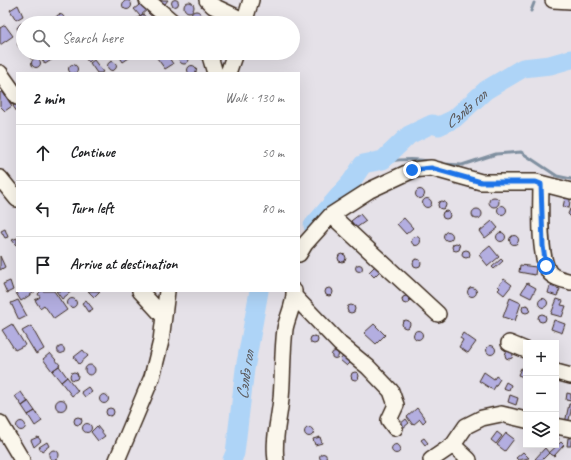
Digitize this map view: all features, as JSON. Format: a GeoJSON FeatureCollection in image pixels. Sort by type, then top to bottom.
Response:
{"type":"FeatureCollection","features":[{"type":"Feature","properties":{"kind":"street"},"geometry":{"type":"LineString","coordinates":[[147,0],[166,16]]}},
{"type":"Feature","properties":{"kind":"street"},"geometry":{"type":"LineString","coordinates":[[206,0],[213,6],[233,16]]}},
{"type":"Feature","properties":{"kind":"street"},"geometry":{"type":"LineString","coordinates":[[247,16],[251,0]]}},
{"type":"Feature","properties":{"kind":"street"},"geometry":{"type":"LineString","coordinates":[[553,0],[571,1]]}},
{"type":"Feature","properties":{"kind":"street"},"geometry":{"type":"LineString","coordinates":[[211,60],[214,72]]}},
{"type":"Feature","properties":{"kind":"street"},"geometry":{"type":"LineString","coordinates":[[228,72],[233,60]]}},
{"type":"Feature","properties":{"kind":"street"},"geometry":{"type":"LineString","coordinates":[[0,73],[16,97]]}},
{"type":"Feature","properties":{"kind":"street"},"geometry":{"type":"LineString","coordinates":[[300,252],[305,244],[331,215],[370,190],[412,170],[431,168],[481,182],[536,182],[571,191]]}},
{"type":"Feature","properties":{"kind":"street"},"geometry":{"type":"LineString","coordinates":[[0,178],[16,198]]}},
{"type":"Feature","properties":{"kind":"street"},"geometry":{"type":"LineString","coordinates":[[541,184],[543,246],[546,266],[553,276],[571,282]]}},
{"type":"Feature","properties":{"kind":"street"},"geometry":{"type":"LineString","coordinates":[[331,215],[438,314]]}},
{"type":"Feature","properties":{"kind":"street"},"geometry":{"type":"LineString","coordinates":[[141,292],[163,316]]}},
{"type":"Feature","properties":{"kind":"street"},"geometry":{"type":"LineString","coordinates":[[117,460],[152,377],[161,341],[167,292]]}},
{"type":"Feature","properties":{"kind":"street"},"geometry":{"type":"LineString","coordinates":[[294,294],[340,344],[368,367],[391,391],[396,405],[389,420],[395,428]]}},
{"type":"Feature","properties":{"kind":"street"},"geometry":{"type":"LineString","coordinates":[[276,460],[276,434],[281,399],[283,347],[287,320],[294,294]]}},
{"type":"Feature","properties":{"kind":"street"},"geometry":{"type":"LineString","coordinates":[[509,343],[523,349]]}},
{"type":"Feature","properties":{"kind":"street"},"geometry":{"type":"LineString","coordinates":[[559,373],[571,376]]}},
{"type":"Feature","properties":{"kind":"street"},"geometry":{"type":"LineString","coordinates":[[431,460],[453,445],[466,426],[482,418],[501,414],[523,419]]}},
{"type":"Feature","properties":{"kind":"street"},"geometry":{"type":"LineString","coordinates":[[0,423],[22,460]]}},
{"type":"Feature","properties":{"kind":"street"},"geometry":{"type":"LineString","coordinates":[[559,427],[571,429]]}},
{"type":"Feature","properties":{"kind":"street"},"geometry":{"type":"LineString","coordinates":[[453,445],[469,460]]}},
{"type":"Feature","properties":{"kind":"building"},"geometry":{"type":"Polygon","coordinates":[[[175,-1],[178,0],[178,6],[175,7],[172,6],[171,3],[172,0],[175,-1]]]}},
{"type":"Feature","properties":{"kind":"building"},"geometry":{"type":"Polygon","coordinates":[[[127,0],[132,5],[127,10],[122,5],[127,0]]]}},
{"type":"Feature","properties":{"kind":"building"},"geometry":{"type":"Polygon","coordinates":[[[159,0],[168,0],[165,4],[159,0]]]}},
{"type":"Feature","properties":{"kind":"building"},"geometry":{"type":"Polygon","coordinates":[[[143,2],[148,9],[140,16],[134,9],[143,2]]]}},
{"type":"Feature","properties":{"kind":"building"},"geometry":{"type":"Polygon","coordinates":[[[187,2],[191,2],[194,7],[191,12],[187,12],[184,9],[184,5],[187,2]]]}},
{"type":"Feature","properties":{"kind":"building"},"geometry":{"type":"Polygon","coordinates":[[[18,5],[23,16],[16,16],[16,20],[10,10],[18,5]]]}},
{"type":"Feature","properties":{"kind":"building"},"geometry":{"type":"Polygon","coordinates":[[[151,7],[160,16],[151,16],[147,12],[151,7]]]}},
{"type":"Feature","properties":{"kind":"building"},"geometry":{"type":"Polygon","coordinates":[[[196,11],[201,16],[191,16],[196,11]]]}},
{"type":"Feature","properties":{"kind":"building"},"geometry":{"type":"Polygon","coordinates":[[[5,25],[13,36],[0,45],[0,28],[5,25]]]}},
{"type":"Feature","properties":{"kind":"building"},"geometry":{"type":"Polygon","coordinates":[[[33,60],[40,61],[40,65],[36,68],[31,63],[33,60]]]}},
{"type":"Feature","properties":{"kind":"building"},"geometry":{"type":"Polygon","coordinates":[[[42,60],[51,60],[45,64],[42,60]]]}},
{"type":"Feature","properties":{"kind":"building"},"geometry":{"type":"Polygon","coordinates":[[[94,60],[103,72],[96,72],[90,63],[94,60]]]}},
{"type":"Feature","properties":{"kind":"building"},"geometry":{"type":"Polygon","coordinates":[[[158,60],[170,60],[173,64],[165,69],[158,60]]]}},
{"type":"Feature","properties":{"kind":"building"},"geometry":{"type":"Polygon","coordinates":[[[180,60],[188,60],[184,64],[180,60]]]}},
{"type":"Feature","properties":{"kind":"building"},"geometry":{"type":"Polygon","coordinates":[[[112,61],[117,66],[112,71],[107,66],[112,61]]]}},
{"type":"Feature","properties":{"kind":"building"},"geometry":{"type":"Polygon","coordinates":[[[71,65],[75,65],[77,67],[76,72],[69,71],[69,67],[71,65]]]}},
{"type":"Feature","properties":{"kind":"building"},"geometry":{"type":"Polygon","coordinates":[[[190,66],[194,66],[196,68],[196,72],[188,72],[188,68],[190,66]]]}},
{"type":"Feature","properties":{"kind":"building"},"geometry":{"type":"Polygon","coordinates":[[[2,91],[12,106],[5,111],[0,106],[0,93],[2,91]]]}},
{"type":"Feature","properties":{"kind":"building"},"geometry":{"type":"Polygon","coordinates":[[[418,190],[422,190],[424,194],[422,198],[418,198],[416,196],[416,192],[418,190]]]}},
{"type":"Feature","properties":{"kind":"building"},"geometry":{"type":"Polygon","coordinates":[[[566,193],[571,194],[569,208],[563,207],[566,193]]]}},
{"type":"Feature","properties":{"kind":"building"},"geometry":{"type":"Polygon","coordinates":[[[492,197],[496,197],[498,198],[498,206],[492,207],[489,204],[489,200],[492,197]]]}},
{"type":"Feature","properties":{"kind":"building"},"geometry":{"type":"Polygon","coordinates":[[[425,199],[429,199],[431,203],[429,207],[425,207],[423,205],[423,201],[425,199]]]}},
{"type":"Feature","properties":{"kind":"building"},"geometry":{"type":"Polygon","coordinates":[[[440,201],[444,201],[446,205],[444,209],[440,209],[438,207],[438,203],[440,201]]]}},
{"type":"Feature","properties":{"kind":"building"},"geometry":{"type":"Polygon","coordinates":[[[502,205],[507,210],[502,215],[497,210],[502,205]]]}},
{"type":"Feature","properties":{"kind":"building"},"geometry":{"type":"Polygon","coordinates":[[[475,209],[479,209],[482,214],[479,219],[475,219],[472,216],[472,212],[475,209]]]}},
{"type":"Feature","properties":{"kind":"building"},"geometry":{"type":"Polygon","coordinates":[[[571,209],[571,217],[568,214],[571,209]]]}},
{"type":"Feature","properties":{"kind":"building"},"geometry":{"type":"Polygon","coordinates":[[[444,211],[448,211],[450,215],[448,219],[444,219],[442,217],[442,213],[444,211]]]}},
{"type":"Feature","properties":{"kind":"building"},"geometry":{"type":"Polygon","coordinates":[[[360,214],[366,221],[356,228],[351,221],[360,214]]]}},
{"type":"Feature","properties":{"kind":"building"},"geometry":{"type":"Polygon","coordinates":[[[404,218],[413,228],[406,234],[397,224],[404,218]]]}},
{"type":"Feature","properties":{"kind":"building"},"geometry":{"type":"Polygon","coordinates":[[[492,221],[498,228],[485,238],[480,231],[492,221]]]}},
{"type":"Feature","properties":{"kind":"building"},"geometry":{"type":"Polygon","coordinates":[[[5,229],[8,237],[5,238],[1,231],[5,229]]]}},
{"type":"Feature","properties":{"kind":"building"},"geometry":{"type":"Polygon","coordinates":[[[446,232],[450,232],[452,236],[450,240],[446,240],[444,238],[444,234],[446,232]]]}},
{"type":"Feature","properties":{"kind":"building"},"geometry":{"type":"Polygon","coordinates":[[[499,233],[503,233],[505,237],[503,241],[499,241],[497,239],[497,235],[499,233]]]}},
{"type":"Feature","properties":{"kind":"building"},"geometry":{"type":"Polygon","coordinates":[[[512,236],[516,236],[518,240],[516,244],[512,244],[510,242],[510,238],[512,236]]]}},
{"type":"Feature","properties":{"kind":"building"},"geometry":{"type":"Polygon","coordinates":[[[414,237],[418,237],[420,241],[418,245],[414,245],[412,243],[412,239],[414,237]]]}},
{"type":"Feature","properties":{"kind":"building"},"geometry":{"type":"Polygon","coordinates":[[[16,238],[16,245],[12,240],[16,238]]]}},
{"type":"Feature","properties":{"kind":"building"},"geometry":{"type":"Polygon","coordinates":[[[456,243],[459,244],[459,250],[456,251],[453,250],[452,247],[453,244],[456,243]]]}},
{"type":"Feature","properties":{"kind":"building"},"geometry":{"type":"Polygon","coordinates":[[[490,246],[499,257],[488,266],[479,255],[490,246]]]}},
{"type":"Feature","properties":{"kind":"building"},"geometry":{"type":"Polygon","coordinates":[[[466,250],[469,251],[469,257],[466,258],[463,257],[462,254],[463,251],[466,250]]]}},
{"type":"Feature","properties":{"kind":"building"},"geometry":{"type":"Polygon","coordinates":[[[340,254],[344,254],[346,258],[344,262],[340,262],[338,260],[338,256],[340,254]]]}},
{"type":"Feature","properties":{"kind":"building"},"geometry":{"type":"Polygon","coordinates":[[[0,256],[5,267],[0,270],[0,256]]]}},
{"type":"Feature","properties":{"kind":"building"},"geometry":{"type":"Polygon","coordinates":[[[417,259],[420,260],[420,266],[417,267],[414,266],[413,263],[414,260],[417,259]]]}},
{"type":"Feature","properties":{"kind":"building"},"geometry":{"type":"Polygon","coordinates":[[[501,259],[503,261],[494,269],[492,267],[501,259]]]}},
{"type":"Feature","properties":{"kind":"building"},"geometry":{"type":"Polygon","coordinates":[[[359,264],[362,265],[362,271],[359,272],[356,271],[355,268],[356,265],[359,264]]]}},
{"type":"Feature","properties":{"kind":"building"},"geometry":{"type":"Polygon","coordinates":[[[376,265],[381,270],[374,277],[369,272],[376,265]]]}},
{"type":"Feature","properties":{"kind":"building"},"geometry":{"type":"Polygon","coordinates":[[[520,265],[536,267],[535,275],[519,272],[520,265]]]}},
{"type":"Feature","properties":{"kind":"building"},"geometry":{"type":"Polygon","coordinates":[[[504,279],[512,285],[504,295],[498,290],[500,288],[498,286],[504,279]]]}},
{"type":"Feature","properties":{"kind":"building"},"geometry":{"type":"Polygon","coordinates":[[[10,281],[13,290],[7,293],[3,284],[10,281]]]}},
{"type":"Feature","properties":{"kind":"building"},"geometry":{"type":"Polygon","coordinates":[[[527,283],[536,288],[531,298],[521,293],[527,283]]]}},
{"type":"Feature","properties":{"kind":"building"},"geometry":{"type":"Polygon","coordinates":[[[550,286],[560,289],[557,296],[548,293],[550,286]]]}},
{"type":"Feature","properties":{"kind":"building"},"geometry":{"type":"Polygon","coordinates":[[[327,288],[331,288],[333,292],[331,296],[327,296],[325,294],[325,290],[327,288]]]}},
{"type":"Feature","properties":{"kind":"building"},"geometry":{"type":"Polygon","coordinates":[[[470,288],[474,288],[476,292],[474,296],[470,296],[468,294],[468,290],[470,288]]]}},
{"type":"Feature","properties":{"kind":"building"},"geometry":{"type":"Polygon","coordinates":[[[18,292],[34,292],[21,301],[16,293],[18,292]]]}},
{"type":"Feature","properties":{"kind":"building"},"geometry":{"type":"Polygon","coordinates":[[[40,292],[55,292],[67,310],[54,319],[44,305],[40,308],[35,300],[40,297],[38,294],[40,292]]]}},
{"type":"Feature","properties":{"kind":"building"},"geometry":{"type":"Polygon","coordinates":[[[57,292],[71,292],[62,299],[57,292]]]}},
{"type":"Feature","properties":{"kind":"building"},"geometry":{"type":"Polygon","coordinates":[[[89,292],[99,292],[94,297],[89,292]]]}},
{"type":"Feature","properties":{"kind":"building"},"geometry":{"type":"Polygon","coordinates":[[[406,296],[409,297],[409,303],[406,304],[403,303],[402,300],[403,297],[406,296]]]}},
{"type":"Feature","properties":{"kind":"building"},"geometry":{"type":"Polygon","coordinates":[[[510,298],[521,303],[515,321],[503,317],[510,298]]]}},
{"type":"Feature","properties":{"kind":"building"},"geometry":{"type":"Polygon","coordinates":[[[70,299],[74,299],[76,303],[74,307],[70,307],[68,305],[68,301],[70,299]]]}},
{"type":"Feature","properties":{"kind":"building"},"geometry":{"type":"Polygon","coordinates":[[[541,299],[545,299],[547,303],[545,307],[541,307],[539,305],[539,301],[541,299]]]}},
{"type":"Feature","properties":{"kind":"building"},"geometry":{"type":"Polygon","coordinates":[[[557,299],[563,301],[561,305],[566,306],[562,317],[551,314],[557,299]]]}},
{"type":"Feature","properties":{"kind":"building"},"geometry":{"type":"Polygon","coordinates":[[[18,300],[27,316],[19,320],[11,303],[18,300]]]}},
{"type":"Feature","properties":{"kind":"building"},"geometry":{"type":"Polygon","coordinates":[[[86,300],[93,309],[88,312],[82,303],[86,300]]]}},
{"type":"Feature","properties":{"kind":"building"},"geometry":{"type":"Polygon","coordinates":[[[349,305],[353,305],[355,309],[353,313],[349,313],[347,311],[347,307],[349,305]]]}},
{"type":"Feature","properties":{"kind":"building"},"geometry":{"type":"Polygon","coordinates":[[[526,305],[529,306],[529,312],[526,313],[523,312],[522,309],[523,306],[526,305]]]}},
{"type":"Feature","properties":{"kind":"building"},"geometry":{"type":"Polygon","coordinates":[[[540,314],[544,314],[546,318],[544,322],[540,322],[538,320],[538,316],[540,314]]]}},
{"type":"Feature","properties":{"kind":"building"},"geometry":{"type":"Polygon","coordinates":[[[404,320],[408,320],[410,324],[408,328],[404,328],[402,326],[402,322],[404,320]]]}},
{"type":"Feature","properties":{"kind":"building"},"geometry":{"type":"Polygon","coordinates":[[[554,320],[565,324],[562,333],[551,329],[554,320]]]}},
{"type":"Feature","properties":{"kind":"building"},"geometry":{"type":"Polygon","coordinates":[[[12,324],[25,345],[15,350],[2,330],[12,324]]]}},
{"type":"Feature","properties":{"kind":"building"},"geometry":{"type":"Polygon","coordinates":[[[374,324],[385,335],[376,344],[364,333],[374,324]]]}},
{"type":"Feature","properties":{"kind":"building"},"geometry":{"type":"Polygon","coordinates":[[[31,326],[44,349],[36,354],[22,331],[31,326]]]}},
{"type":"Feature","properties":{"kind":"building"},"geometry":{"type":"Polygon","coordinates":[[[416,331],[420,331],[422,335],[420,339],[416,339],[414,337],[414,333],[416,331]]]}},
{"type":"Feature","properties":{"kind":"building"},"geometry":{"type":"Polygon","coordinates":[[[463,333],[476,342],[468,353],[459,347],[463,340],[460,338],[463,333]]]}},
{"type":"Feature","properties":{"kind":"building"},"geometry":{"type":"Polygon","coordinates":[[[312,336],[316,336],[318,340],[316,344],[312,344],[310,342],[310,338],[312,336]]]}},
{"type":"Feature","properties":{"kind":"building"},"geometry":{"type":"Polygon","coordinates":[[[61,346],[64,347],[64,353],[61,354],[58,353],[57,350],[58,347],[61,346]]]}},
{"type":"Feature","properties":{"kind":"building"},"geometry":{"type":"Polygon","coordinates":[[[489,346],[493,346],[495,350],[493,354],[489,354],[487,352],[487,348],[489,346]]]}},
{"type":"Feature","properties":{"kind":"building"},"geometry":{"type":"Polygon","coordinates":[[[83,350],[88,356],[79,364],[74,357],[83,350]]]}},
{"type":"Feature","properties":{"kind":"building"},"geometry":{"type":"Polygon","coordinates":[[[335,351],[338,352],[338,358],[335,359],[332,358],[331,355],[332,352],[335,351]]]}},
{"type":"Feature","properties":{"kind":"building"},"geometry":{"type":"Polygon","coordinates":[[[507,351],[511,351],[513,355],[511,359],[507,359],[505,357],[505,353],[507,351]]]}},
{"type":"Feature","properties":{"kind":"building"},"geometry":{"type":"Polygon","coordinates":[[[50,353],[60,365],[52,371],[43,359],[50,353]]]}},
{"type":"Feature","properties":{"kind":"building"},"geometry":{"type":"Polygon","coordinates":[[[345,354],[353,360],[347,366],[340,360],[345,354]]]}},
{"type":"Feature","properties":{"kind":"building"},"geometry":{"type":"Polygon","coordinates":[[[90,365],[95,370],[90,375],[85,370],[90,365]]]}},
{"type":"Feature","properties":{"kind":"building"},"geometry":{"type":"Polygon","coordinates":[[[59,366],[67,377],[61,382],[52,371],[59,366]]]}},
{"type":"Feature","properties":{"kind":"building"},"geometry":{"type":"Polygon","coordinates":[[[521,368],[523,369],[523,377],[518,375],[521,368]]]}},
{"type":"Feature","properties":{"kind":"building"},"geometry":{"type":"Polygon","coordinates":[[[72,372],[76,372],[78,376],[76,380],[72,380],[70,378],[70,374],[72,372]]]}},
{"type":"Feature","properties":{"kind":"building"},"geometry":{"type":"Polygon","coordinates":[[[353,372],[357,372],[359,376],[357,380],[353,380],[351,378],[351,374],[353,372]]]}},
{"type":"Feature","properties":{"kind":"building"},"geometry":{"type":"Polygon","coordinates":[[[484,372],[494,379],[496,376],[500,379],[493,390],[479,381],[484,372]]]}},
{"type":"Feature","properties":{"kind":"building"},"geometry":{"type":"Polygon","coordinates":[[[67,377],[78,391],[72,396],[61,382],[67,377]]]}},
{"type":"Feature","properties":{"kind":"building"},"geometry":{"type":"Polygon","coordinates":[[[506,382],[511,385],[509,390],[503,388],[506,382]]]}},
{"type":"Feature","properties":{"kind":"building"},"geometry":{"type":"Polygon","coordinates":[[[88,387],[92,392],[85,397],[81,392],[88,387]]]}},
{"type":"Feature","properties":{"kind":"building"},"geometry":{"type":"Polygon","coordinates":[[[21,392],[28,402],[22,406],[15,396],[21,392]]]}},
{"type":"Feature","properties":{"kind":"building"},"geometry":{"type":"Polygon","coordinates":[[[567,393],[571,394],[571,401],[566,400],[567,393]]]}},
{"type":"Feature","properties":{"kind":"building"},"geometry":{"type":"Polygon","coordinates":[[[102,395],[106,395],[108,399],[106,403],[102,403],[100,401],[100,397],[102,395]]]}},
{"type":"Feature","properties":{"kind":"building"},"geometry":{"type":"Polygon","coordinates":[[[510,395],[518,398],[516,405],[508,402],[510,395]]]}},
{"type":"Feature","properties":{"kind":"building"},"geometry":{"type":"Polygon","coordinates":[[[59,400],[63,400],[65,401],[65,409],[59,410],[56,407],[56,403],[59,400]]]}},
{"type":"Feature","properties":{"kind":"building"},"geometry":{"type":"Polygon","coordinates":[[[28,401],[35,411],[28,415],[22,406],[28,401]]]}},
{"type":"Feature","properties":{"kind":"building"},"geometry":{"type":"Polygon","coordinates":[[[569,404],[571,404],[571,411],[568,424],[565,423],[569,404]]]}},
{"type":"Feature","properties":{"kind":"building"},"geometry":{"type":"Polygon","coordinates":[[[108,408],[112,408],[114,412],[112,416],[108,416],[106,414],[106,410],[108,408]]]}},
{"type":"Feature","properties":{"kind":"building"},"geometry":{"type":"Polygon","coordinates":[[[417,408],[426,420],[423,423],[420,419],[413,425],[407,417],[417,408]]]}},
{"type":"Feature","properties":{"kind":"building"},"geometry":{"type":"Polygon","coordinates":[[[35,411],[42,421],[35,426],[28,415],[35,411]]]}},
{"type":"Feature","properties":{"kind":"building"},"geometry":{"type":"Polygon","coordinates":[[[78,417],[81,418],[81,424],[78,425],[75,424],[74,421],[75,418],[78,417]]]}},
{"type":"Feature","properties":{"kind":"building"},"geometry":{"type":"Polygon","coordinates":[[[406,419],[409,423],[403,428],[400,424],[406,419]]]}},
{"type":"Feature","properties":{"kind":"building"},"geometry":{"type":"Polygon","coordinates":[[[19,422],[23,422],[25,426],[23,430],[19,430],[17,428],[17,424],[19,422]]]}},
{"type":"Feature","properties":{"kind":"building"},"geometry":{"type":"Polygon","coordinates":[[[87,423],[92,428],[87,433],[82,428],[87,423]]]}},
{"type":"Feature","properties":{"kind":"building"},"geometry":{"type":"Polygon","coordinates":[[[97,426],[105,436],[98,441],[91,432],[97,426]]]}},
{"type":"Feature","properties":{"kind":"building"},"geometry":{"type":"Polygon","coordinates":[[[307,428],[311,428],[313,432],[311,436],[307,436],[305,434],[305,430],[307,428]]]}},
{"type":"Feature","properties":{"kind":"building"},"geometry":{"type":"Polygon","coordinates":[[[497,432],[502,436],[496,444],[491,440],[497,432]]]}},
{"type":"Feature","properties":{"kind":"building"},"geometry":{"type":"Polygon","coordinates":[[[506,433],[514,439],[505,451],[497,445],[506,433]]]}},
{"type":"Feature","properties":{"kind":"building"},"geometry":{"type":"Polygon","coordinates":[[[38,437],[41,441],[34,447],[31,440],[38,437]]]}},
{"type":"Feature","properties":{"kind":"building"},"geometry":{"type":"Polygon","coordinates":[[[320,437],[322,443],[315,445],[313,439],[320,437]]]}},
{"type":"Feature","properties":{"kind":"building"},"geometry":{"type":"Polygon","coordinates":[[[424,438],[428,443],[425,445],[421,440],[424,438]]]}},
{"type":"Feature","properties":{"kind":"building"},"geometry":{"type":"Polygon","coordinates":[[[568,438],[571,438],[571,446],[567,446],[568,438]]]}},
{"type":"Feature","properties":{"kind":"building"},"geometry":{"type":"Polygon","coordinates":[[[47,442],[49,446],[42,451],[39,447],[47,442]]]}},
{"type":"Feature","properties":{"kind":"building"},"geometry":{"type":"Polygon","coordinates":[[[561,442],[564,445],[554,456],[549,453],[554,448],[559,448],[559,444],[561,442]]]}},
{"type":"Feature","properties":{"kind":"building"},"geometry":{"type":"Polygon","coordinates":[[[394,445],[398,445],[400,449],[398,453],[394,453],[392,451],[392,447],[394,445]]]}},
{"type":"Feature","properties":{"kind":"building"},"geometry":{"type":"Polygon","coordinates":[[[545,448],[549,453],[542,460],[535,459],[545,448]]]}},
{"type":"Feature","properties":{"kind":"building"},"geometry":{"type":"Polygon","coordinates":[[[54,450],[59,455],[54,460],[49,455],[54,450]]]}},
{"type":"Feature","properties":{"kind":"building"},"geometry":{"type":"Polygon","coordinates":[[[523,452],[529,458],[518,460],[516,458],[523,452]]]}},
{"type":"Feature","properties":{"kind":"building"},"geometry":{"type":"Polygon","coordinates":[[[323,453],[326,454],[326,460],[323,461],[320,460],[319,457],[320,454],[323,453]]]}},
{"type":"Feature","properties":{"kind":"waterway"},"geometry":{"type":"LineString","coordinates":[[531,11],[534,3]]}},
{"type":"Feature","properties":{"kind":"waterway","name":"Сэлбэ гол"},"geometry":{"type":"LineString","coordinates":[[313,226],[351,182],[363,164],[383,160],[409,135],[432,124],[439,126],[454,119],[486,90],[523,68],[550,65],[571,59]]}},
{"type":"Feature","properties":{"kind":"waterway","name":"Сэлбэ гол"},"geometry":{"type":"LineString","coordinates":[[443,164],[462,165],[496,154],[521,152],[557,176],[571,179]]}},
{"type":"Feature","properties":{"kind":"waterway","name":"Сэлбэ гол"},"geometry":{"type":"LineString","coordinates":[[351,182],[371,167],[385,162],[407,159],[429,161]]}},
{"type":"Feature","properties":{"kind":"waterway","name":"Сэлбэ гол"},"geometry":{"type":"LineString","coordinates":[[232,460],[235,453],[245,369],[259,292]]}},
{"type":"Feature","properties":{"kind":"route"},"geometry":{"type":"LineString","coordinates":[[412,170],[431,168],[481,182],[502,181],[511,183],[525,181],[541,184],[543,246],[546,266]]}}]}
